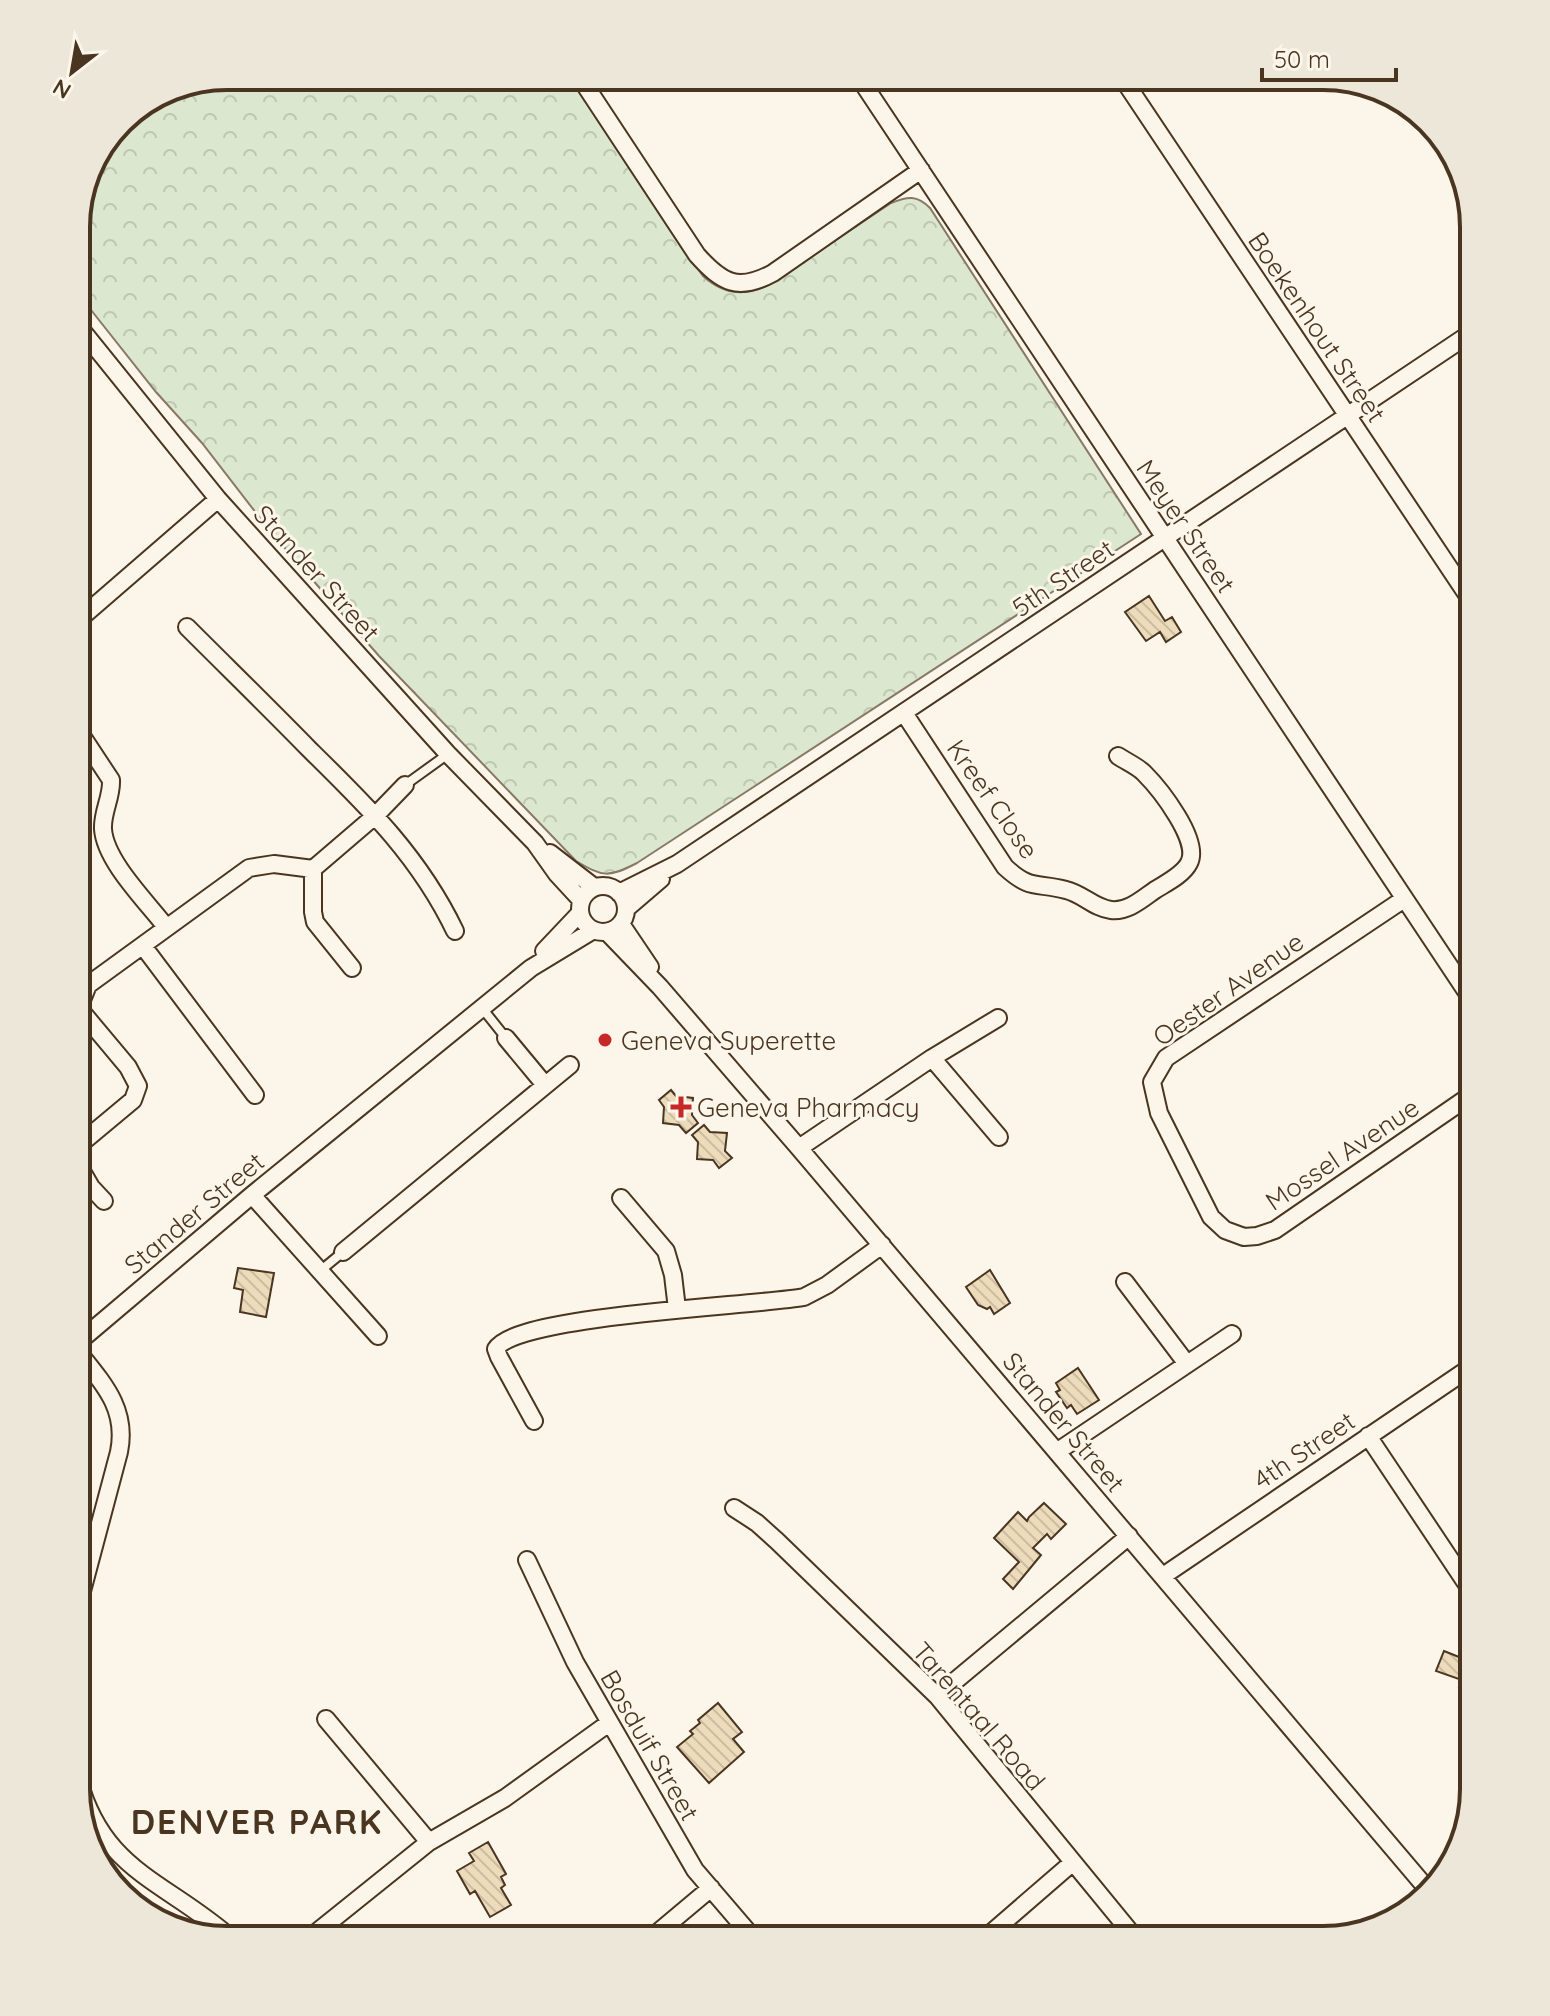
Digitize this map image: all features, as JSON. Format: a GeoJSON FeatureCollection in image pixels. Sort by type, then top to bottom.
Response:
{"type":"FeatureCollection","features":[{"type":"Feature","properties":{"kind":"street"},"geometry":{"type":"LineString","coordinates":[[588,90],[697,255],[712,272],[729,282],[756,282],[773,273],[921,170]]}},
{"type":"Feature","properties":{"kind":"street","name":"Meyer Street"},"geometry":{"type":"LineString","coordinates":[[867,90],[1460,982]]}},
{"type":"Feature","properties":{"kind":"street","name":"Boekenhout Street"},"geometry":{"type":"LineString","coordinates":[[1130,90],[1460,584]]}},
{"type":"Feature","properties":{"kind":"street","name":"Stander Street"},"geometry":{"type":"LineString","coordinates":[[90,340],[218,499],[448,754],[535,843],[594,887]]}},
{"type":"Feature","properties":{"kind":"street","name":"5th Street"},"geometry":{"type":"LineString","coordinates":[[619,893],[677,864],[1460,340]]}},
{"type":"Feature","properties":{"kind":"street"},"geometry":{"type":"LineString","coordinates":[[90,610],[218,499]]}},
{"type":"Feature","properties":{"kind":"street"},"geometry":{"type":"LineString","coordinates":[[187,627],[376,815],[416,862],[438,896],[455,931]]}},
{"type":"Feature","properties":{"kind":"street","name":"Kreef Close"},"geometry":{"type":"LineString","coordinates":[[904,713],[1005,867],[1021,881],[1034,886],[1065,889],[1108,910],[1121,910],[1135,904],[1182,872],[1190,862],[1192,851],[1190,840],[1159,790],[1142,771],[1118,756]]}},
{"type":"Feature","properties":{"kind":"street"},"geometry":{"type":"LineString","coordinates":[[90,748],[111,780],[103,822],[107,846],[120,868],[166,927]]}},
{"type":"Feature","properties":{"kind":"street"},"geometry":{"type":"LineString","coordinates":[[352,968],[315,922],[313,869],[376,815],[405,785]]}},
{"type":"Feature","properties":{"kind":"street","name":"Stander Street"},"geometry":{"type":"LineString","coordinates":[[531,968],[580,907],[535,843]]}},
{"type":"Feature","properties":{"kind":"street"},"geometry":{"type":"LineString","coordinates":[[90,975],[143,946],[249,868],[289,864],[313,869]]}},
{"type":"Feature","properties":{"kind":"street","name":"5th Street"},"geometry":{"type":"LineString","coordinates":[[612,924],[677,864]]}},
{"type":"Feature","properties":{"kind":"street"},"geometry":{"type":"LineString","coordinates":[[594,887],[611,888],[619,893],[612,924],[586,926],[580,907],[594,887]]}},
{"type":"Feature","properties":{"kind":"street","name":"Oester Avenue"},"geometry":{"type":"LineString","coordinates":[[1232,1234],[1211,1217],[1159,1113],[1152,1082],[1158,1069],[1178,1047],[1404,899]]}},
{"type":"Feature","properties":{"kind":"street","name":"Stander Street"},"geometry":{"type":"LineString","coordinates":[[90,1335],[252,1195],[531,968],[612,924],[660,987],[1058,1451],[1422,1883]]}},
{"type":"Feature","properties":{"kind":"street"},"geometry":{"type":"LineString","coordinates":[[143,946],[255,1095]]}},
{"type":"Feature","properties":{"kind":"street"},"geometry":{"type":"LineString","coordinates":[[799,1148],[932,1058],[998,1018]]}},
{"type":"Feature","properties":{"kind":"street"},"geometry":{"type":"LineString","coordinates":[[90,1022],[128,1067],[138,1086],[133,1100],[90,1136]]}},
{"type":"Feature","properties":{"kind":"street"},"geometry":{"type":"LineString","coordinates":[[506,1038],[545,1085]]}},
{"type":"Feature","properties":{"kind":"street"},"geometry":{"type":"LineString","coordinates":[[932,1058],[999,1137]]}},
{"type":"Feature","properties":{"kind":"street"},"geometry":{"type":"LineString","coordinates":[[343,1252],[570,1065]]}},
{"type":"Feature","properties":{"kind":"street","name":"Mossel Avenue"},"geometry":{"type":"LineString","coordinates":[[1232,1234],[1257,1236],[1275,1230],[1460,1103]]}},
{"type":"Feature","properties":{"kind":"street"},"geometry":{"type":"LineString","coordinates":[[90,1185],[104,1201]]}},
{"type":"Feature","properties":{"kind":"street"},"geometry":{"type":"LineString","coordinates":[[252,1195],[378,1336]]}},
{"type":"Feature","properties":{"kind":"street"},"geometry":{"type":"LineString","coordinates":[[621,1198],[666,1251],[673,1275],[677,1309]]}},
{"type":"Feature","properties":{"kind":"street"},"geometry":{"type":"LineString","coordinates":[[534,1421],[496,1351],[502,1342],[544,1329],[677,1309],[804,1297],[827,1285],[882,1245]]}},
{"type":"Feature","properties":{"kind":"street"},"geometry":{"type":"LineString","coordinates":[[1125,1282],[1187,1364]]}},
{"type":"Feature","properties":{"kind":"street"},"geometry":{"type":"LineString","coordinates":[[1058,1451],[1232,1334]]}},
{"type":"Feature","properties":{"kind":"street"},"geometry":{"type":"LineString","coordinates":[[90,1367],[115,1404],[122,1428],[119,1452],[90,1561]]}},
{"type":"Feature","properties":{"kind":"street","name":"4th Street"},"geometry":{"type":"LineString","coordinates":[[1163,1576],[1460,1374]]}},
{"type":"Feature","properties":{"kind":"street"},"geometry":{"type":"LineString","coordinates":[[1368,1436],[1460,1574]]}},
{"type":"Feature","properties":{"kind":"street","name":"Tarentaal Road"},"geometry":{"type":"LineString","coordinates":[[734,1508],[777,1541],[937,1696],[1125,1926]]}},
{"type":"Feature","properties":{"kind":"street"},"geometry":{"type":"LineString","coordinates":[[937,1696],[1129,1536]]}},
{"type":"Feature","properties":{"kind":"street","name":"Bosduif Street"},"geometry":{"type":"LineString","coordinates":[[527,1560],[575,1662],[695,1870],[743,1926]]}},
{"type":"Feature","properties":{"kind":"street"},"geometry":{"type":"LineString","coordinates":[[326,1719],[429,1842]]}},
{"type":"Feature","properties":{"kind":"street"},"geometry":{"type":"LineString","coordinates":[[324,1926],[429,1842],[505,1798],[609,1723]]}},
{"type":"Feature","properties":{"kind":"street"},"geometry":{"type":"LineString","coordinates":[[93,1816],[112,1847],[137,1871],[212,1925]]}},
{"type":"Feature","properties":{"kind":"street"},"geometry":{"type":"LineString","coordinates":[[999,1926],[1072,1863]]}},
{"type":"Feature","properties":{"kind":"street"},"geometry":{"type":"LineString","coordinates":[[666,1926],[711,1888]]}},
{"type":"Feature","properties":{"kind":"lane"},"geometry":{"type":"LineString","coordinates":[[405,785],[448,754]]}},
{"type":"Feature","properties":{"kind":"lane"},"geometry":{"type":"LineString","coordinates":[[482,1008],[506,1038]]}},
{"type":"Feature","properties":{"kind":"lane"},"geometry":{"type":"LineString","coordinates":[[320,1271],[343,1252]]}},
{"type":"Feature","properties":{"kind":"green space"},"geometry":{"type":"Polygon","coordinates":[[[227,90],[578,90],[703,276],[727,290],[752,291],[770,284],[891,203],[907,198],[916,199],[930,208],[1141,534],[637,863],[606,874],[576,861],[379,656],[270,531],[202,443],[156,392],[90,309],[90,218],[104,166],[118,144],[158,108],[200,93],[227,90]]]}},
{"type":"Feature","properties":{"kind":"building"},"geometry":{"type":"Polygon","coordinates":[[[1149,596],[1165,621],[1172,617],[1181,632],[1166,642],[1160,632],[1146,641],[1125,612],[1149,596]]]}},
{"type":"Feature","properties":{"kind":"building"},"geometry":{"type":"Polygon","coordinates":[[[671,1090],[676,1096],[693,1098],[692,1115],[698,1123],[686,1133],[679,1125],[663,1123],[664,1107],[659,1100],[671,1090]]]}},
{"type":"Feature","properties":{"kind":"building"},"geometry":{"type":"Polygon","coordinates":[[[704,1125],[710,1132],[727,1133],[725,1151],[732,1158],[719,1168],[713,1160],[697,1159],[698,1142],[692,1135],[704,1125]]]}},
{"type":"Feature","properties":{"kind":"building"},"geometry":{"type":"Polygon","coordinates":[[[238,1268],[274,1273],[266,1317],[240,1312],[243,1290],[234,1288],[238,1268]]]}},
{"type":"Feature","properties":{"kind":"building"},"geometry":{"type":"Polygon","coordinates":[[[990,1270],[1010,1303],[994,1314],[990,1307],[987,1309],[978,1305],[966,1287],[990,1270]]]}},
{"type":"Feature","properties":{"kind":"building"},"geometry":{"type":"Polygon","coordinates":[[[1078,1368],[1099,1400],[1077,1414],[1071,1405],[1067,1408],[1056,1392],[1060,1390],[1056,1383],[1078,1368]]]}},
{"type":"Feature","properties":{"kind":"building"},"geometry":{"type":"Polygon","coordinates":[[[1044,1503],[1066,1524],[1051,1539],[1047,1534],[1033,1548],[1041,1555],[1013,1589],[1003,1579],[1019,1562],[994,1538],[1018,1512],[1027,1521],[1044,1503]]]}},
{"type":"Feature","properties":{"kind":"building"},"geometry":{"type":"Polygon","coordinates":[[[1444,1651],[1460,1657],[1460,1679],[1436,1671],[1444,1651]]]}},
{"type":"Feature","properties":{"kind":"building"},"geometry":{"type":"Polygon","coordinates":[[[718,1703],[742,1732],[733,1739],[744,1752],[709,1783],[677,1747],[693,1734],[690,1731],[700,1723],[698,1720],[718,1703]]]}},
{"type":"Feature","properties":{"kind":"building"},"geometry":{"type":"Polygon","coordinates":[[[488,1842],[506,1874],[501,1877],[505,1885],[501,1888],[511,1905],[490,1917],[475,1891],[470,1894],[457,1871],[474,1861],[469,1853],[488,1842]]]}},
{"type":"Feature","properties":{"kind":"place","name":"Geneva Superette"},"geometry":{"type":"Point","coordinates":[605,1040]}},
{"type":"Feature","properties":{"kind":"place","name":"Geneva Pharmacy"},"geometry":{"type":"Point","coordinates":[681,1107]}},
{"type":"Feature","properties":{"kind":"district","name":"DENVER PARK"},"geometry":{"type":"Point","coordinates":[257,1821]}}]}
